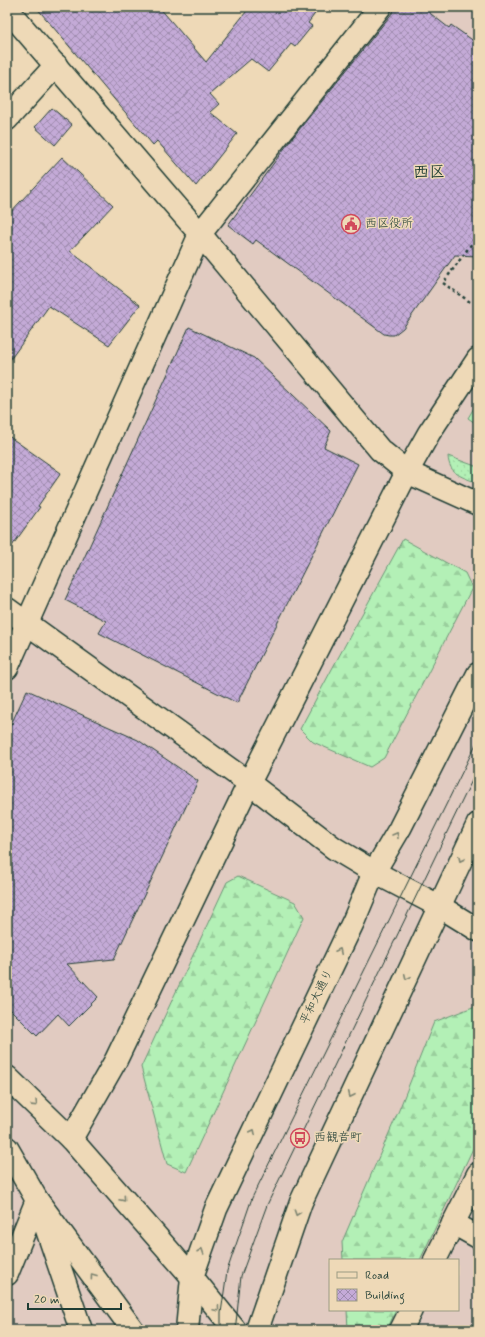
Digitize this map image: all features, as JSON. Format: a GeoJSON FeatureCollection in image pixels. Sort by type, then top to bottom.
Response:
{"type":"FeatureCollection","features":[{"type":"Feature","properties":{"kind":"street"},"geometry":{"type":"LineString","coordinates":[[7,668],[200,234],[380,7]]}},
{"type":"Feature","properties":{"kind":"street"},"geometry":{"type":"LineString","coordinates":[[7,9],[200,234],[380,450],[407,472],[478,504]]}},
{"type":"Feature","properties":{"kind":"street"},"geometry":{"type":"LineString","coordinates":[[7,119],[56,65]]}},
{"type":"Feature","properties":{"kind":"street"},"geometry":{"type":"LineString","coordinates":[[71,1139],[116,1060],[248,783],[407,472],[429,433],[478,359]]}},
{"type":"Feature","properties":{"kind":"street"},"geometry":{"type":"LineString","coordinates":[[7,609],[248,783],[334,848],[374,872],[440,906],[478,930]]}},
{"type":"Feature","properties":{"kind":"street","name":"平和大通り"},"geometry":{"type":"LineString","coordinates":[[187,1330],[192,1277],[216,1209],[354,920],[374,872],[400,828],[478,674]]}},
{"type":"Feature","properties":{"kind":"street"},"geometry":{"type":"LineString","coordinates":[[257,1330],[301,1202],[478,824]]}},
{"type":"Feature","properties":{"kind":"street"},"geometry":{"type":"LineString","coordinates":[[7,1077],[71,1139],[192,1277],[235,1330]]}},
{"type":"Feature","properties":{"kind":"street"},"geometry":{"type":"LineString","coordinates":[[7,1148],[36,1200],[133,1330]]}},
{"type":"Feature","properties":{"kind":"street"},"geometry":{"type":"LineString","coordinates":[[435,1259],[478,1174]]}},
{"type":"Feature","properties":{"kind":"street"},"geometry":{"type":"LineString","coordinates":[[7,1274],[36,1200]]}},
{"type":"Feature","properties":{"kind":"street"},"geometry":{"type":"LineString","coordinates":[[36,1200],[81,1330]]}},
{"type":"Feature","properties":{"kind":"street"},"geometry":{"type":"LineString","coordinates":[[453,1223],[478,1237]]}},
{"type":"Feature","properties":{"kind":"street"},"geometry":{"type":"LineString","coordinates":[[401,1330],[410,1311]]}},
{"type":"Feature","properties":{"kind":"path"},"geometry":{"type":"LineString","coordinates":[[470,302],[443,283],[478,235]]}},
{"type":"Feature","properties":{"kind":"shaded area"},"geometry":{"type":"Polygon","coordinates":[[[370,7],[478,7],[478,1330],[7,1330],[7,667],[208,206],[370,7]]]}},
{"type":"Feature","properties":{"kind":"green space"},"geometry":{"type":"Polygon","coordinates":[[[478,401],[478,425],[468,418],[478,401]]]}},
{"type":"Feature","properties":{"kind":"green space"},"geometry":{"type":"Polygon","coordinates":[[[448,456],[478,467],[478,483],[462,477],[454,471],[449,462],[448,456]]]}},
{"type":"Feature","properties":{"kind":"green space"},"geometry":{"type":"Polygon","coordinates":[[[403,539],[465,573],[472,588],[384,758],[370,767],[313,742],[300,729],[403,539]]]}},
{"type":"Feature","properties":{"kind":"green space"},"geometry":{"type":"Polygon","coordinates":[[[238,876],[295,902],[304,917],[186,1172],[167,1164],[141,1067],[227,882],[238,876]]]}},
{"type":"Feature","properties":{"kind":"green space"},"geometry":{"type":"Polygon","coordinates":[[[478,1005],[478,1138],[420,1259],[343,1259],[342,1242],[399,1110],[434,1022],[478,1005]]]}},
{"type":"Feature","properties":{"kind":"green space"},"geometry":{"type":"Polygon","coordinates":[[[347,1311],[396,1311],[387,1330],[348,1330],[347,1311]]]}},
{"type":"Feature","properties":{"kind":"building"},"geometry":{"type":"Polygon","coordinates":[[[36,7],[159,7],[206,62],[250,7],[320,7],[308,23],[312,26],[295,47],[291,44],[268,72],[251,59],[210,94],[219,104],[210,112],[237,134],[196,186],[157,141],[153,145],[36,7]]]}},
{"type":"Feature","properties":{"kind":"building","name":"西区役所"},"geometry":{"type":"Polygon","coordinates":[[[397,7],[422,7],[449,28],[451,25],[478,44],[478,256],[455,255],[403,328],[394,335],[389,335],[384,334],[256,240],[253,244],[228,225],[290,141],[397,7]]]}},
{"type":"Feature","properties":{"kind":"building"},"geometry":{"type":"Polygon","coordinates":[[[52,108],[72,125],[55,145],[35,127],[52,108]]]}},
{"type":"Feature","properties":{"kind":"building"},"geometry":{"type":"Polygon","coordinates":[[[62,157],[113,205],[70,251],[140,305],[109,345],[49,306],[7,364],[7,216],[62,157]]]}},
{"type":"Feature","properties":{"kind":"building"},"geometry":{"type":"Polygon","coordinates":[[[189,327],[254,358],[331,431],[324,447],[358,464],[237,703],[99,633],[106,621],[65,600],[189,327]]]}},
{"type":"Feature","properties":{"kind":"building"},"geometry":{"type":"Polygon","coordinates":[[[7,435],[61,473],[38,506],[40,507],[7,553],[7,435]]]}},
{"type":"Feature","properties":{"kind":"building"},"geometry":{"type":"Polygon","coordinates":[[[27,690],[138,740],[198,781],[114,959],[67,964],[98,997],[69,1026],[58,1014],[37,1036],[7,1006],[7,733],[27,690]]]}},
{"type":"Feature","properties":{"kind":"tram line"},"geometry":{"type":"LineString","coordinates":[[221,1330],[221,1313],[227,1271],[252,1198],[478,740]]}},
{"type":"Feature","properties":{"kind":"tram line"},"geometry":{"type":"LineString","coordinates":[[237,1330],[236,1323],[241,1276],[267,1205],[478,768]]}},
{"type":"Feature","properties":{"kind":"place","name":"西区役所"},"geometry":{"type":"Point","coordinates":[351,224]}},
{"type":"Feature","properties":{"kind":"place","name":"西観音町"},"geometry":{"type":"Point","coordinates":[300,1138]}},
{"type":"Feature","properties":{"kind":"district","name":"西区"},"geometry":{"type":"Point","coordinates":[429,172]}}]}
